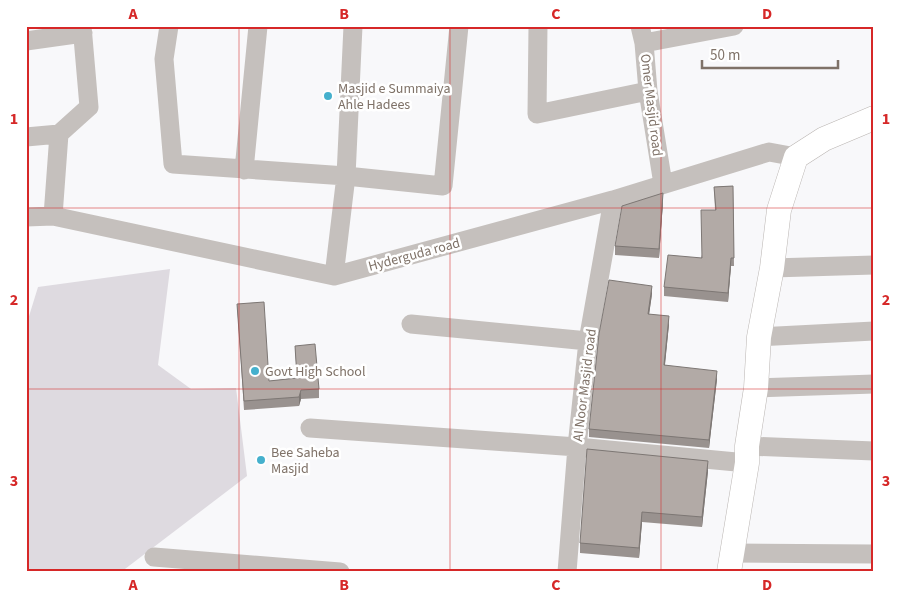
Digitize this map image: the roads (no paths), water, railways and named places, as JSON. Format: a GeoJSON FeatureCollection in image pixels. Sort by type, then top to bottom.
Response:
{"type":"FeatureCollection","features":[{"type":"Feature","properties":{"kind":"main road"},"geometry":{"type":"LineString","coordinates":[[730,562],[756,388],[759,337],[772,268],[779,210],[796,157],[824,139],[874,118]]}},
{"type":"Feature","properties":{"kind":"street"},"geometry":{"type":"LineString","coordinates":[[169,26],[164,59],[173,164],[346,176],[443,186],[459,26]]}},
{"type":"Feature","properties":{"kind":"street"},"geometry":{"type":"LineString","coordinates":[[244,170],[258,26]]}},
{"type":"Feature","properties":{"kind":"street"},"geometry":{"type":"LineString","coordinates":[[334,276],[346,176],[353,26]]}},
{"type":"Feature","properties":{"kind":"street"},"geometry":{"type":"LineString","coordinates":[[538,26],[537,114],[648,91]]}},
{"type":"Feature","properties":{"kind":"street"},"geometry":{"type":"LineString","coordinates":[[642,35],[734,26]]}},
{"type":"Feature","properties":{"kind":"street"},"geometry":{"type":"LineString","coordinates":[[26,41],[82,30],[89,107],[59,134],[26,137]]}},
{"type":"Feature","properties":{"kind":"street","name":"Omer Masjid road"},"geometry":{"type":"LineString","coordinates":[[642,35],[648,91],[663,184]]}},
{"type":"Feature","properties":{"kind":"street"},"geometry":{"type":"LineString","coordinates":[[53,216],[59,134]]}},
{"type":"Feature","properties":{"kind":"street","name":"Hyderguda road"},"geometry":{"type":"LineString","coordinates":[[26,217],[53,216],[334,276],[613,200],[770,152],[796,157]]}},
{"type":"Feature","properties":{"kind":"street","name":"AI Noor Masjid road"},"geometry":{"type":"LineString","coordinates":[[567,572],[588,341],[613,200]]}},
{"type":"Feature","properties":{"kind":"street"},"geometry":{"type":"LineString","coordinates":[[772,268],[874,265]]}},
{"type":"Feature","properties":{"kind":"street"},"geometry":{"type":"LineString","coordinates":[[411,324],[588,341]]}},
{"type":"Feature","properties":{"kind":"street"},"geometry":{"type":"LineString","coordinates":[[759,337],[874,331]]}},
{"type":"Feature","properties":{"kind":"street"},"geometry":{"type":"LineString","coordinates":[[756,388],[874,384]]}},
{"type":"Feature","properties":{"kind":"street"},"geometry":{"type":"LineString","coordinates":[[310,428],[577,446],[747,454],[874,451]]}},
{"type":"Feature","properties":{"kind":"street"},"geometry":{"type":"LineString","coordinates":[[730,562],[874,554]]}},
{"type":"Feature","properties":{"kind":"street"},"geometry":{"type":"LineString","coordinates":[[154,557],[340,572]]}},
{"type":"Feature","properties":{"kind":"place","name":"Masjid e Summaiya Ahle Hadees"},"geometry":{"type":"Point","coordinates":[328,96]}},
{"type":"Feature","properties":{"kind":"place","name":"Govt High School"},"geometry":{"type":"Point","coordinates":[255,371]}},
{"type":"Feature","properties":{"kind":"place","name":"Bee Saheba Masjid"},"geometry":{"type":"Point","coordinates":[261,460]}}]}
